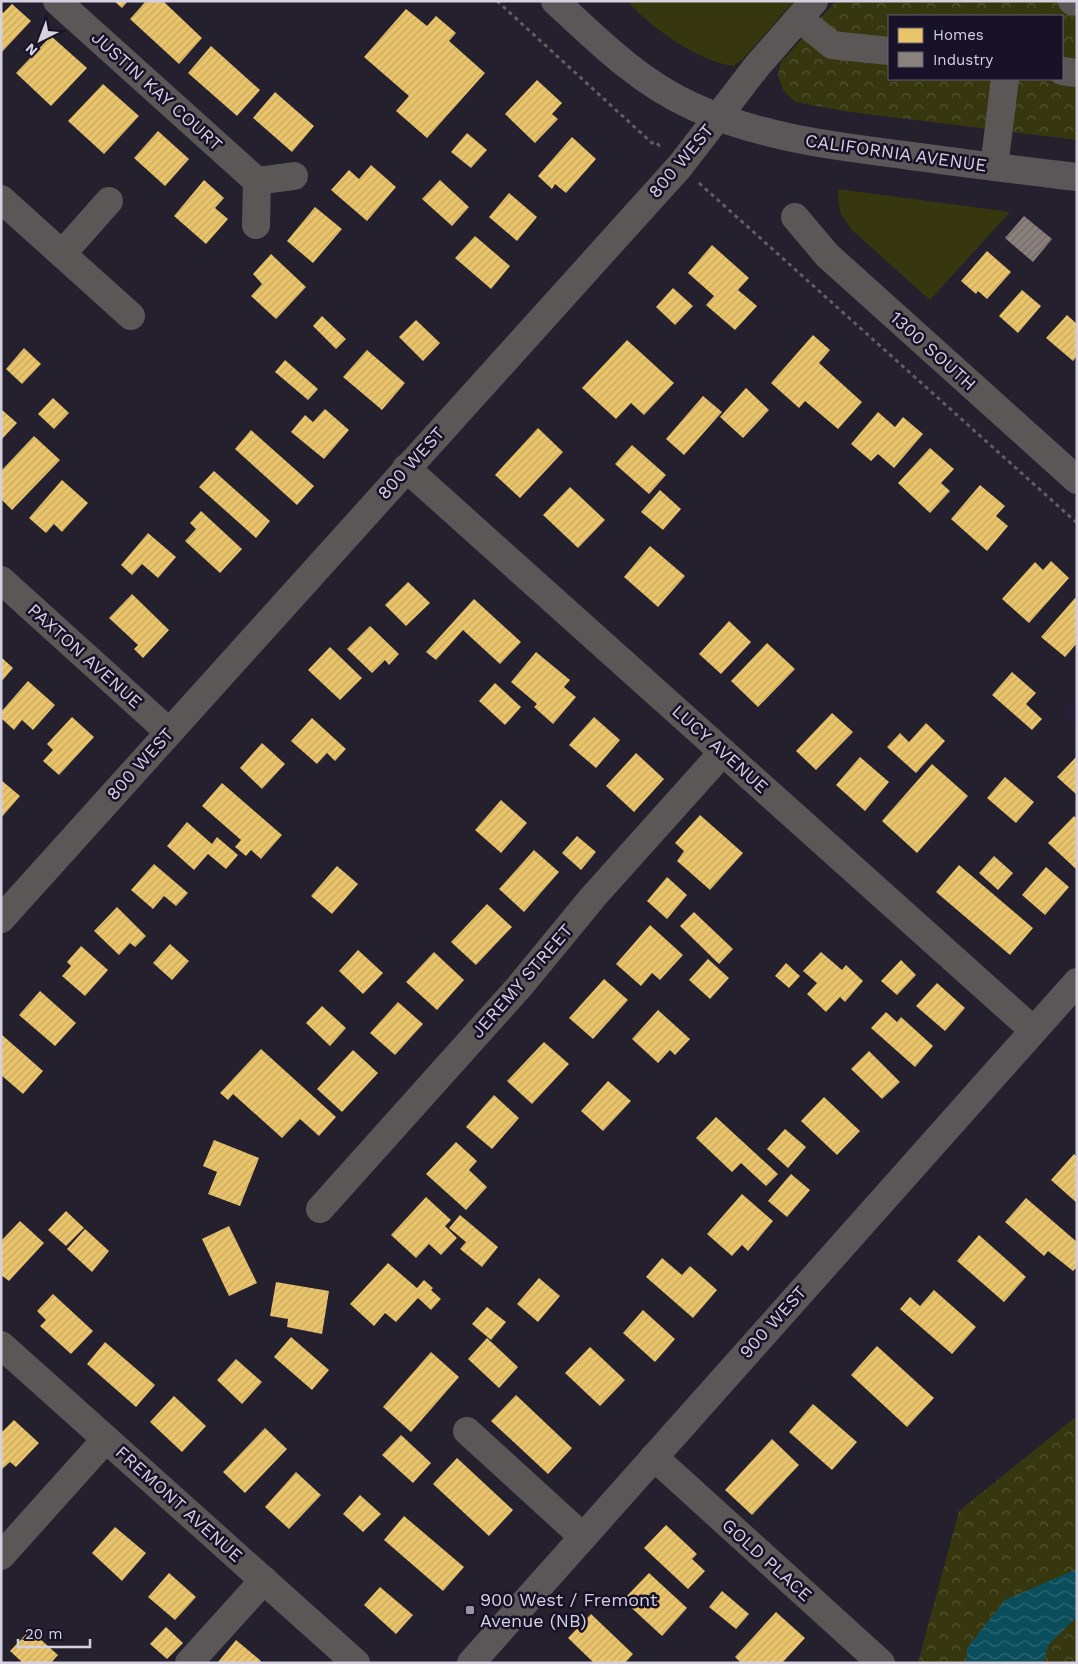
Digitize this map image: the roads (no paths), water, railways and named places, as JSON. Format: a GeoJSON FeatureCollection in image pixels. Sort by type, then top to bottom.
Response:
{"type":"FeatureCollection","features":[{"type":"Feature","properties":{"kind":"main road"},"geometry":{"type":"LineString","coordinates":[[554,1],[608,50],[639,74],[686,103],[718,117]]}},
{"type":"Feature","properties":{"kind":"main road","name":"CALIFORNIA AVENUE"},"geometry":{"type":"LineString","coordinates":[[718,117],[808,142],[1077,177]]}},
{"type":"Feature","properties":{"kind":"main road","name":"900 WEST"},"geometry":{"type":"LineString","coordinates":[[471,1663],[1032,1030],[1077,982]]}},
{"type":"Feature","properties":{"kind":"street","name":"JUSTIN KAY COURT"},"geometry":{"type":"LineString","coordinates":[[57,1],[257,181]]}},
{"type":"Feature","properties":{"kind":"street"},"geometry":{"type":"LineString","coordinates":[[1072,1],[1077,2]]}},
{"type":"Feature","properties":{"kind":"street"},"geometry":{"type":"LineString","coordinates":[[806,10],[832,45],[888,51]]}},
{"type":"Feature","properties":{"kind":"street","name":"800 WEST"},"geometry":{"type":"LineString","coordinates":[[1,919],[680,166],[757,66],[806,10]]}},
{"type":"Feature","properties":{"kind":"street"},"geometry":{"type":"LineString","coordinates":[[1063,71],[1077,73]]}},
{"type":"Feature","properties":{"kind":"street"},"geometry":{"type":"LineString","coordinates":[[994,167],[1006,80]]}},
{"type":"Feature","properties":{"kind":"street"},"geometry":{"type":"LineString","coordinates":[[256,225],[257,181],[294,176]]}},
{"type":"Feature","properties":{"kind":"street"},"geometry":{"type":"LineString","coordinates":[[1,199],[131,316]]}},
{"type":"Feature","properties":{"kind":"street"},"geometry":{"type":"LineString","coordinates":[[62,254],[109,201]]}},
{"type":"Feature","properties":{"kind":"street","name":"1300 SOUTH"},"geometry":{"type":"LineString","coordinates":[[794,217],[827,255],[1077,480]]}},
{"type":"Feature","properties":{"kind":"street","name":"LUCY AVENUE"},"geometry":{"type":"LineString","coordinates":[[406,468],[1032,1030]]}},
{"type":"Feature","properties":{"kind":"street","name":"PAXTON AVENUE"},"geometry":{"type":"LineString","coordinates":[[1,580],[169,732]]}},
{"type":"Feature","properties":{"kind":"street","name":"JEREMY STREET"},"geometry":{"type":"LineString","coordinates":[[320,1209],[519,987],[593,897],[723,752]]}},
{"type":"Feature","properties":{"kind":"street","name":"FREMONT AVENUE"},"geometry":{"type":"LineString","coordinates":[[1,1345],[356,1663]]}},
{"type":"Feature","properties":{"kind":"street"},"geometry":{"type":"LineString","coordinates":[[467,1431],[584,1537]]}},
{"type":"Feature","properties":{"kind":"street"},"geometry":{"type":"LineString","coordinates":[[1,1556],[106,1439]]}},
{"type":"Feature","properties":{"kind":"street","name":"GOLD PLACE"},"geometry":{"type":"LineString","coordinates":[[654,1457],[881,1663]]}},
{"type":"Feature","properties":{"kind":"street"},"geometry":{"type":"LineString","coordinates":[[189,1663],[264,1580]]}},
{"type":"Feature","properties":{"kind":"water"},"geometry":{"type":"Polygon","coordinates":[[[1077,1569],[1077,1617],[1049,1644],[1043,1663],[966,1663],[967,1648],[1005,1600],[1077,1569]]]}},
{"type":"Feature","properties":{"kind":"place","name":"900 West / Fremont Avenue (NB)"},"geometry":{"type":"Point","coordinates":[470,1610]}}]}
